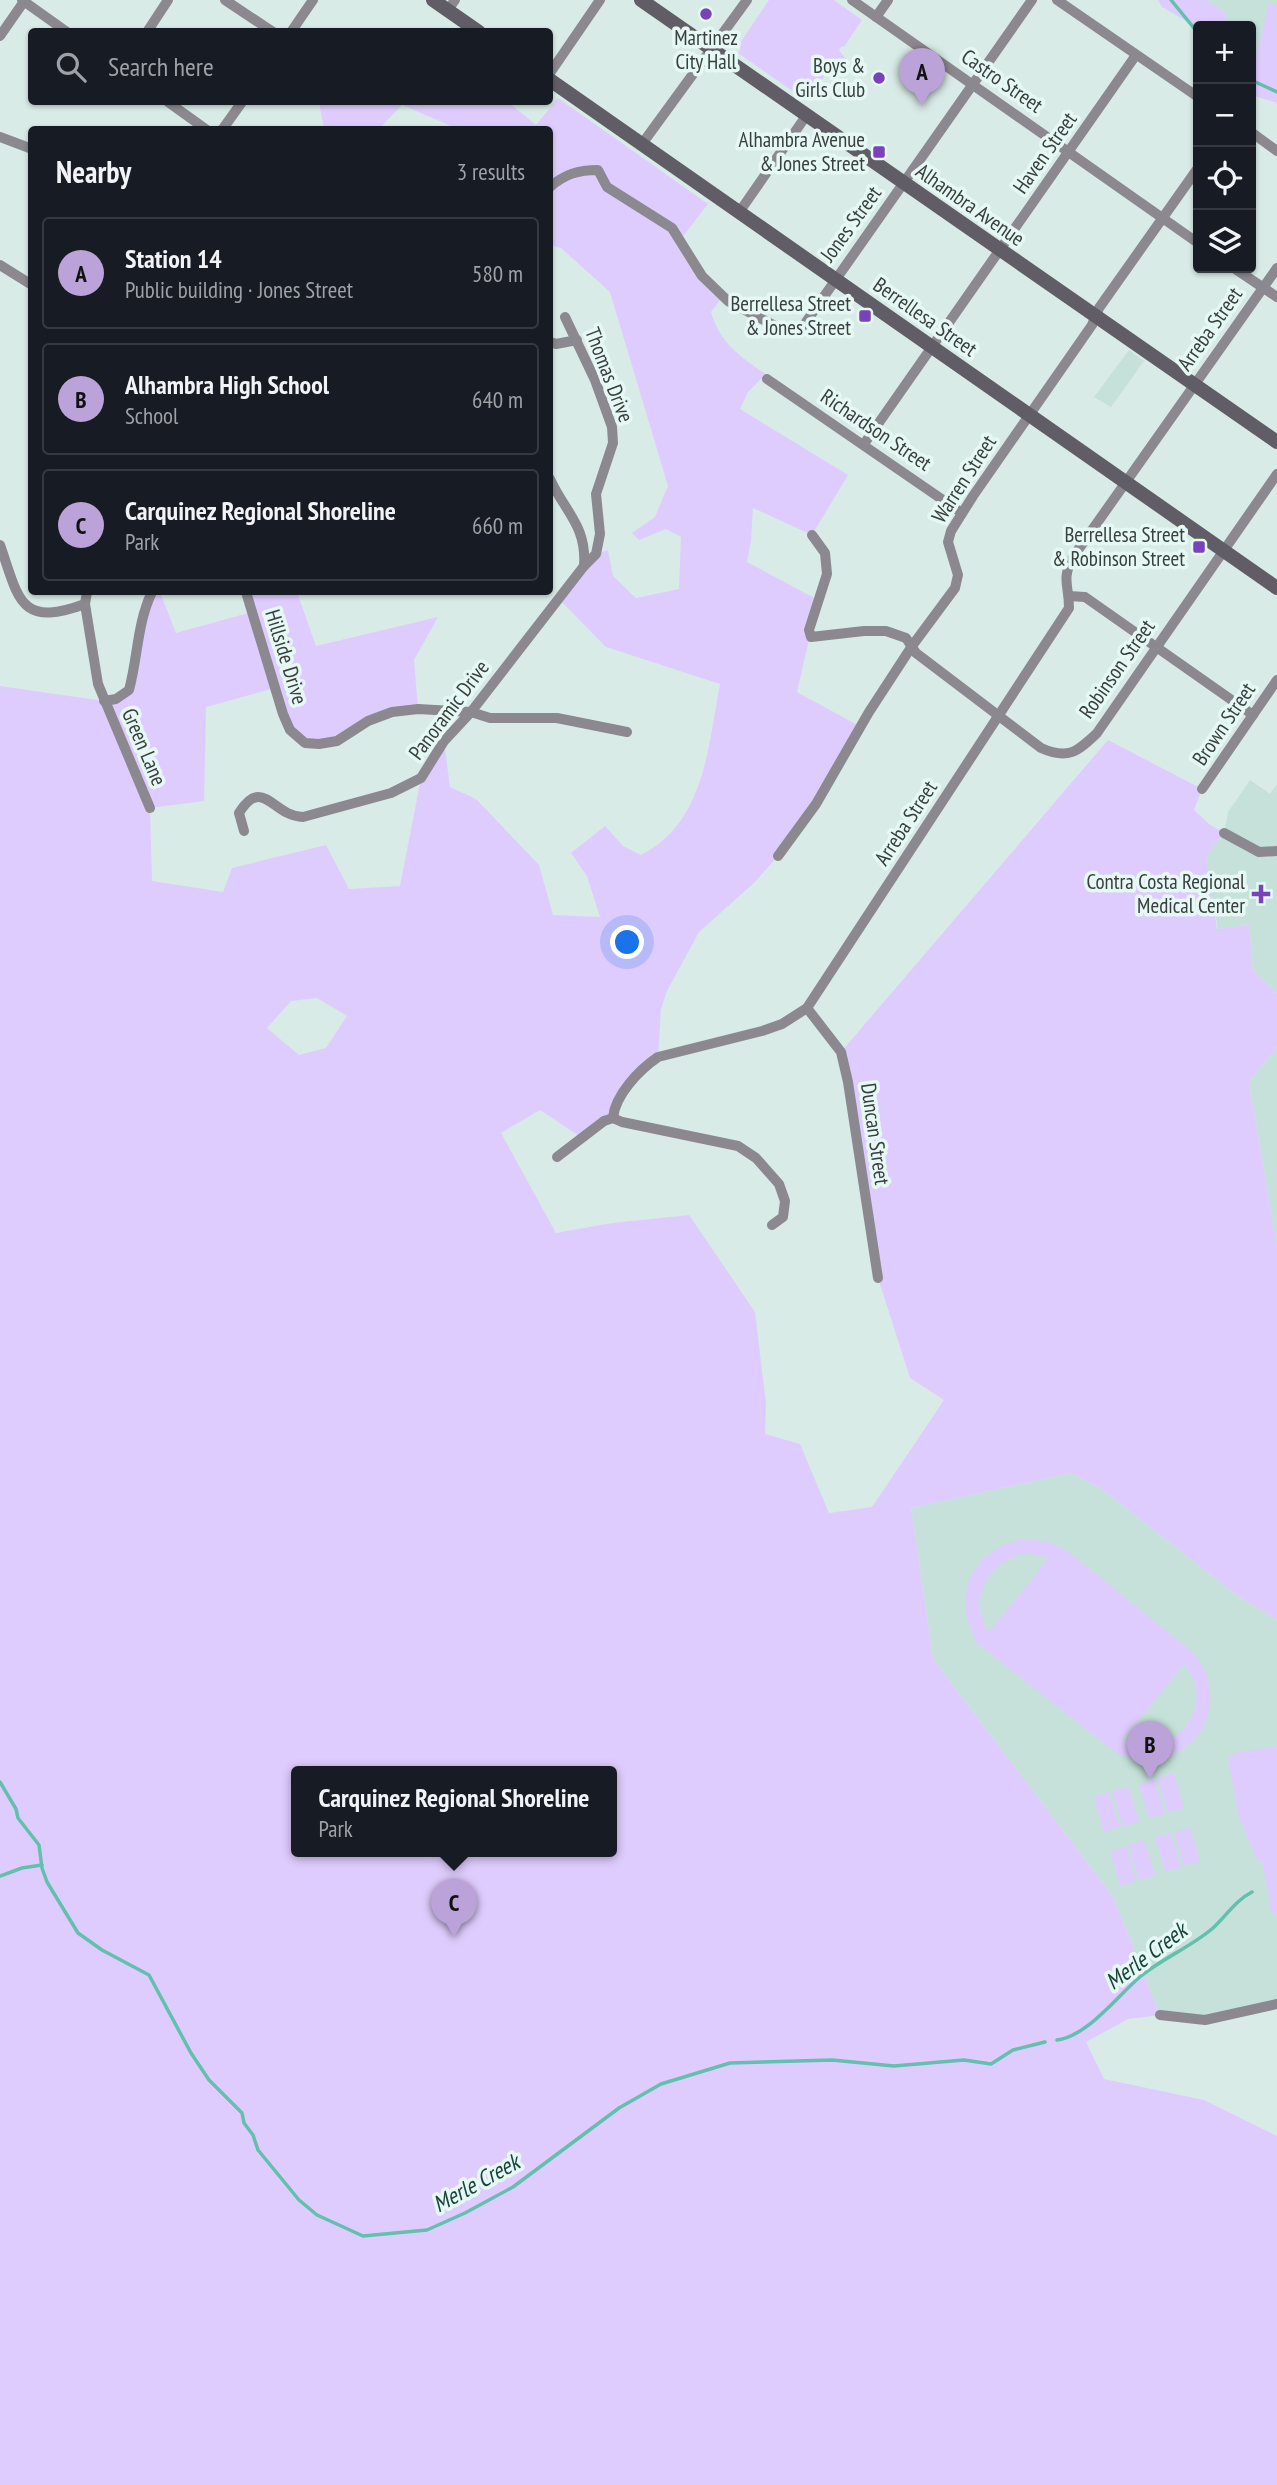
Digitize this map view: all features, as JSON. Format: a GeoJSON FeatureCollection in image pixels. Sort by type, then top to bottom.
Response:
{"type":"FeatureCollection","features":[{"type":"Feature","properties":{"kind":"main road"},"geometry":{"type":"LineString","coordinates":[[433,0],[451,5],[475,28]]}},
{"type":"Feature","properties":{"kind":"main road","name":"Alhambra Avenue"},"geometry":{"type":"LineString","coordinates":[[640,0],[1277,442]]}},
{"type":"Feature","properties":{"kind":"main road","name":"Berrellesa Street"},"geometry":{"type":"LineString","coordinates":[[553,82],[1277,588]]}},
{"type":"Feature","properties":{"kind":"street"},"geometry":{"type":"LineString","coordinates":[[0,36],[23,0],[62,28]]}},
{"type":"Feature","properties":{"kind":"street"},"geometry":{"type":"LineString","coordinates":[[150,28],[168,0]]}},
{"type":"Feature","properties":{"kind":"street"},"geometry":{"type":"LineString","coordinates":[[225,0],[267,28]]}},
{"type":"Feature","properties":{"kind":"street"},"geometry":{"type":"LineString","coordinates":[[294,28],[313,0]]}},
{"type":"Feature","properties":{"kind":"street"},"geometry":{"type":"LineString","coordinates":[[553,69],[600,0]]}},
{"type":"Feature","properties":{"kind":"street"},"geometry":{"type":"LineString","coordinates":[[642,144],[747,0]]}},
{"type":"Feature","properties":{"kind":"street","name":"Castro Street"},"geometry":{"type":"LineString","coordinates":[[852,0],[1193,240]]}},
{"type":"Feature","properties":{"kind":"street"},"geometry":{"type":"LineString","coordinates":[[876,17],[888,0]]}},
{"type":"Feature","properties":{"kind":"street","name":"Jones Street"},"geometry":{"type":"LineString","coordinates":[[553,185],[561,178],[581,170],[598,170],[607,187],[672,228],[702,276],[727,302],[777,327],[799,332],[1032,0]]}},
{"type":"Feature","properties":{"kind":"street"},"geometry":{"type":"LineString","coordinates":[[1057,0],[1193,94]]}},
{"type":"Feature","properties":{"kind":"street","name":"Haven Street"},"geometry":{"type":"LineString","coordinates":[[864,444],[1136,55]]}},
{"type":"Feature","properties":{"kind":"street"},"geometry":{"type":"LineString","coordinates":[[171,105],[202,126]]}},
{"type":"Feature","properties":{"kind":"street"},"geometry":{"type":"LineString","coordinates":[[225,126],[240,105]]}},
{"type":"Feature","properties":{"kind":"street"},"geometry":{"type":"LineString","coordinates":[[740,211],[806,116]]}},
{"type":"Feature","properties":{"kind":"street"},"geometry":{"type":"LineString","coordinates":[[0,136],[28,147]]}},
{"type":"Feature","properties":{"kind":"street"},"geometry":{"type":"LineString","coordinates":[[1256,136],[1277,151]]}},
{"type":"Feature","properties":{"kind":"street","name":"Warren Street"},"geometry":{"type":"LineString","coordinates":[[778,856],[816,804],[869,712],[912,646],[955,588],[958,575],[948,542],[950,531],[1092,325],[1099,308],[1193,175]]}},
{"type":"Feature","properties":{"kind":"street"},"geometry":{"type":"LineString","coordinates":[[0,265],[28,282]]}},
{"type":"Feature","properties":{"kind":"street","name":"Arreba Street"},"geometry":{"type":"LineString","coordinates":[[613,1118],[614,1107],[624,1092],[645,1066],[658,1057],[762,1031],[782,1024],[807,1008],[1069,608],[1065,582],[1066,571],[1073,557],[1277,268]]}},
{"type":"Feature","properties":{"kind":"street"},"geometry":{"type":"LineString","coordinates":[[1241,273],[1277,297]]}},
{"type":"Feature","properties":{"kind":"street","name":"Thomas Drive"},"geometry":{"type":"LineString","coordinates":[[565,317],[595,380],[612,427],[613,443],[596,494],[600,534],[596,554],[584,566]]}},
{"type":"Feature","properties":{"kind":"street"},"geometry":{"type":"LineString","coordinates":[[553,343],[577,340]]}},
{"type":"Feature","properties":{"kind":"street","name":"Richardson Street"},"geometry":{"type":"LineString","coordinates":[[767,379],[962,513]]}},
{"type":"Feature","properties":{"kind":"street","name":"Robinson Street"},"geometry":{"type":"LineString","coordinates":[[812,535],[825,553],[827,574],[809,630],[811,638],[886,631],[906,638],[916,653],[998,717],[1041,748],[1054,754],[1068,755],[1097,733],[1277,474]]}},
{"type":"Feature","properties":{"kind":"street"},"geometry":{"type":"LineString","coordinates":[[553,484],[582,535],[584,566]]}},
{"type":"Feature","properties":{"kind":"street"},"geometry":{"type":"LineString","coordinates":[[0,545],[19,599],[30,610],[45,614],[65,612],[85,604]]}},
{"type":"Feature","properties":{"kind":"street","name":"Panoramic Drive"},"geometry":{"type":"LineString","coordinates":[[244,831],[239,813],[247,800],[255,796],[262,797],[292,817],[303,817],[391,793],[421,778],[444,741],[471,712],[584,566]]}},
{"type":"Feature","properties":{"kind":"street","name":"Green Lane"},"geometry":{"type":"LineString","coordinates":[[86,595],[85,604],[91,648],[104,701],[150,808]]}},
{"type":"Feature","properties":{"kind":"street"},"geometry":{"type":"LineString","coordinates":[[104,701],[116,699],[129,691],[140,625],[151,595]]}},
{"type":"Feature","properties":{"kind":"street","name":"Hillside Drive"},"geometry":{"type":"LineString","coordinates":[[247,595],[283,714],[290,730],[304,743],[337,741],[369,721],[392,712],[418,709],[471,712],[490,718],[557,718],[627,732]]}},
{"type":"Feature","properties":{"kind":"street"},"geometry":{"type":"LineString","coordinates":[[1069,596],[1085,597],[1253,715]]}},
{"type":"Feature","properties":{"kind":"street","name":"Brown Street"},"geometry":{"type":"LineString","coordinates":[[1202,789],[1277,680]]}},
{"type":"Feature","properties":{"kind":"street"},"geometry":{"type":"LineString","coordinates":[[449,711],[455,718],[456,727]]}},
{"type":"Feature","properties":{"kind":"street"},"geometry":{"type":"LineString","coordinates":[[1224,834],[1259,852],[1277,851]]}},
{"type":"Feature","properties":{"kind":"street","name":"Duncan Street"},"geometry":{"type":"LineString","coordinates":[[807,1008],[841,1052],[878,1278]]}},
{"type":"Feature","properties":{"kind":"street"},"geometry":{"type":"LineString","coordinates":[[557,1157],[604,1121],[613,1118],[738,1146],[756,1158],[779,1184],[785,1201],[783,1217],[772,1225]]}},
{"type":"Feature","properties":{"kind":"street"},"geometry":{"type":"LineString","coordinates":[[1160,2015],[1205,2020],[1277,2004]]}},
{"type":"Feature","properties":{"kind":"shaded area"},"geometry":{"type":"Polygon","coordinates":[[[769,0],[834,0],[862,20],[844,47],[839,50],[846,59],[837,71],[826,68],[826,74],[807,101],[738,53],[741,48],[738,46],[769,0]]]}},
{"type":"Feature","properties":{"kind":"shaded area"},"geometry":{"type":"Polygon","coordinates":[[[1158,0],[1206,0],[1226,13],[1227,21],[1193,21],[1193,25],[1162,7],[1158,0]]]}},
{"type":"Feature","properties":{"kind":"shaded area"},"geometry":{"type":"Polygon","coordinates":[[[1206,0],[1277,0],[1277,69],[1256,66],[1256,21],[1227,21],[1226,13],[1206,0]]]}},
{"type":"Feature","properties":{"kind":"shaded area"},"geometry":{"type":"Polygon","coordinates":[[[1269,4],[1277,5],[1277,103],[1256,97],[1256,57],[1269,4]]]}},
{"type":"Feature","properties":{"kind":"shaded area"},"geometry":{"type":"Polygon","coordinates":[[[558,98],[708,204],[680,240],[720,300],[711,312],[719,332],[740,355],[766,374],[748,392],[740,409],[848,475],[812,535],[753,508],[747,562],[818,600],[797,692],[861,727],[778,856],[754,883],[699,932],[667,991],[661,1009],[658,1057],[645,1066],[613,1118],[582,1138],[540,1110],[501,1133],[556,1233],[612,1223],[689,1215],[755,1312],[766,1404],[765,1434],[800,1444],[829,1513],[872,1507],[944,1400],[910,1378],[878,1278],[841,1052],[1108,740],[1202,789],[1194,810],[1224,833],[1206,857],[1217,929],[1249,925],[1253,970],[1277,993],[1277,1047],[1249,1082],[1277,1247],[1277,1620],[1236,1595],[1103,1490],[1071,1473],[911,1508],[933,1659],[1114,1898],[1160,2015],[1128,2019],[1086,2042],[1104,2079],[1204,2100],[1277,2136],[1277,2485],[0,2485],[0,686],[104,701],[124,695],[151,595],[161,595],[176,633],[252,612],[247,595],[298,595],[316,646],[438,617],[414,660],[418,709],[392,712],[319,744],[290,730],[275,688],[206,707],[204,801],[150,808],[152,881],[223,892],[232,868],[326,845],[349,889],[400,886],[421,778],[444,741],[450,787],[476,799],[539,865],[553,915],[600,917],[587,876],[571,853],[605,826],[623,846],[641,855],[662,841],[679,823],[700,781],[720,684],[606,647],[559,599],[596,554],[608,550],[613,576],[636,598],[679,589],[681,537],[666,529],[639,540],[632,533],[655,517],[668,486],[610,292],[561,248],[553,246],[553,126],[451,126],[402,105],[512,105],[536,125],[558,98]],[[317,998],[291,1001],[267,1028],[299,1055],[326,1048],[347,1016],[317,998]]]}},
{"type":"Feature","properties":{"kind":"shaded area"},"geometry":{"type":"Polygon","coordinates":[[[320,105],[402,105],[382,126],[323,126],[320,105]]]}},
{"type":"Feature","properties":{"kind":"shaded area"},"geometry":{"type":"Polygon","coordinates":[[[1129,350],[1144,361],[1111,407],[1094,397],[1129,350]]]}},
{"type":"Feature","properties":{"kind":"shaded area"},"geometry":{"type":"Polygon","coordinates":[[[1250,780],[1270,794],[1277,784],[1277,993],[1253,970],[1249,925],[1218,929],[1205,857],[1224,834],[1228,812],[1250,780]]]}},
{"type":"Feature","properties":{"kind":"shaded area"},"geometry":{"type":"Polygon","coordinates":[[[1277,1047],[1277,1247],[1249,1082],[1277,1047]]]}},
{"type":"Feature","properties":{"kind":"shaded area"},"geometry":{"type":"Polygon","coordinates":[[[1071,1473],[1103,1490],[1236,1595],[1277,1620],[1277,2004],[1205,2020],[1160,2015],[1114,1898],[933,1659],[911,1508],[1071,1473]]]}},
{"type":"Feature","properties":{"kind":"shaded area"},"geometry":{"type":"Polygon","coordinates":[[[1028,1539],[1050,1542],[1070,1553],[1195,1654],[1207,1676],[1210,1698],[1207,1719],[1197,1736],[1182,1750],[1162,1758],[1140,1759],[1116,1753],[974,1641],[976,1639],[968,1622],[965,1605],[972,1574],[994,1550],[1028,1539]],[[1028,1553],[1014,1556],[1003,1563],[993,1571],[986,1582],[981,1593],[980,1606],[989,1632],[1049,1558],[1028,1553]],[[1184,1664],[1123,1740],[1141,1745],[1159,1743],[1174,1737],[1185,1726],[1193,1713],[1196,1697],[1193,1681],[1184,1664]]]}},
{"type":"Feature","properties":{"kind":"shaded area"},"geometry":{"type":"Polygon","coordinates":[[[1277,1746],[1277,1913],[1271,1913],[1263,1864],[1257,1860],[1238,1814],[1229,1763],[1230,1757],[1235,1753],[1277,1746]]]}},
{"type":"Feature","properties":{"kind":"shaded area"},"geometry":{"type":"Polygon","coordinates":[[[1174,1773],[1184,1808],[1168,1813],[1158,1778],[1174,1773]]]}},
{"type":"Feature","properties":{"kind":"shaded area"},"geometry":{"type":"Polygon","coordinates":[[[1155,1779],[1165,1814],[1149,1818],[1139,1784],[1155,1779]]]}},
{"type":"Feature","properties":{"kind":"shaded area"},"geometry":{"type":"Polygon","coordinates":[[[1128,1787],[1139,1822],[1123,1826],[1112,1792],[1128,1787]]]}},
{"type":"Feature","properties":{"kind":"shaded area"},"geometry":{"type":"Polygon","coordinates":[[[1109,1792],[1120,1827],[1104,1832],[1094,1797],[1109,1792]]]}},
{"type":"Feature","properties":{"kind":"shaded area"},"geometry":{"type":"Polygon","coordinates":[[[1190,1827],[1200,1862],[1184,1866],[1174,1832],[1190,1827]]]}},
{"type":"Feature","properties":{"kind":"shaded area"},"geometry":{"type":"Polygon","coordinates":[[[1171,1833],[1181,1867],[1165,1872],[1155,1837],[1171,1833]]]}},
{"type":"Feature","properties":{"kind":"shaded area"},"geometry":{"type":"Polygon","coordinates":[[[1144,1840],[1155,1875],[1139,1880],[1128,1845],[1144,1840]]]}},
{"type":"Feature","properties":{"kind":"shaded area"},"geometry":{"type":"Polygon","coordinates":[[[1126,1846],[1136,1881],[1120,1886],[1110,1851],[1126,1846]]]}},
{"type":"Feature","properties":{"kind":"waterway"},"geometry":{"type":"LineString","coordinates":[[1171,0],[1193,27]]}},
{"type":"Feature","properties":{"kind":"waterway"},"geometry":{"type":"LineString","coordinates":[[1256,82],[1277,92]]}},
{"type":"Feature","properties":{"kind":"waterway","name":"Merle Creek"},"geometry":{"type":"LineString","coordinates":[[0,1782],[16,1809],[18,1818],[39,1845],[47,1882],[78,1933],[102,1950],[149,1975],[191,2053],[209,2080],[242,2113],[244,2123],[253,2135],[258,2150],[299,2200],[317,2215],[363,2236],[427,2230],[465,2213],[513,2187],[619,2108],[661,2084],[730,2063],[832,2060],[894,2066],[964,2060],[991,2064],[1013,2050],[1045,2042]]}},
{"type":"Feature","properties":{"kind":"waterway"},"geometry":{"type":"LineString","coordinates":[[0,1876],[22,1868],[42,1865]]}},
{"type":"Feature","properties":{"kind":"waterway","name":"Merle Creek"},"geometry":{"type":"LineString","coordinates":[[1057,2040],[1069,2037],[1091,2023],[1141,1976],[1204,1935],[1252,1892]]}},
{"type":"Feature","properties":{"kind":"place","name":"Martinez City Hall"},"geometry":{"type":"Point","coordinates":[706,14]}},
{"type":"Feature","properties":{"kind":"place","name":"Boys & Girls Club"},"geometry":{"type":"Point","coordinates":[879,78]}},
{"type":"Feature","properties":{"kind":"place","name":"Station 14"},"geometry":{"type":"Point","coordinates":[922,106]}},
{"type":"Feature","properties":{"kind":"place","name":"Alhambra Avenue & Jones Street"},"geometry":{"type":"Point","coordinates":[879,152]}},
{"type":"Feature","properties":{"kind":"place","name":"Berrellesa Street & Jones Street"},"geometry":{"type":"Point","coordinates":[865,316]}},
{"type":"Feature","properties":{"kind":"place","name":"Berrellesa Street & Robinson Street"},"geometry":{"type":"Point","coordinates":[1199,547]}},
{"type":"Feature","properties":{"kind":"place","name":"Contra Costa Regional Medical Center"},"geometry":{"type":"Point","coordinates":[1261,894]}},
{"type":"Feature","properties":{"kind":"place","name":"Alhambra High School"},"geometry":{"type":"Point","coordinates":[1150,1779]}},
{"type":"Feature","properties":{"kind":"place","name":"Carquinez Regional Shoreline"},"geometry":{"type":"Point","coordinates":[454,1937]}}]}
